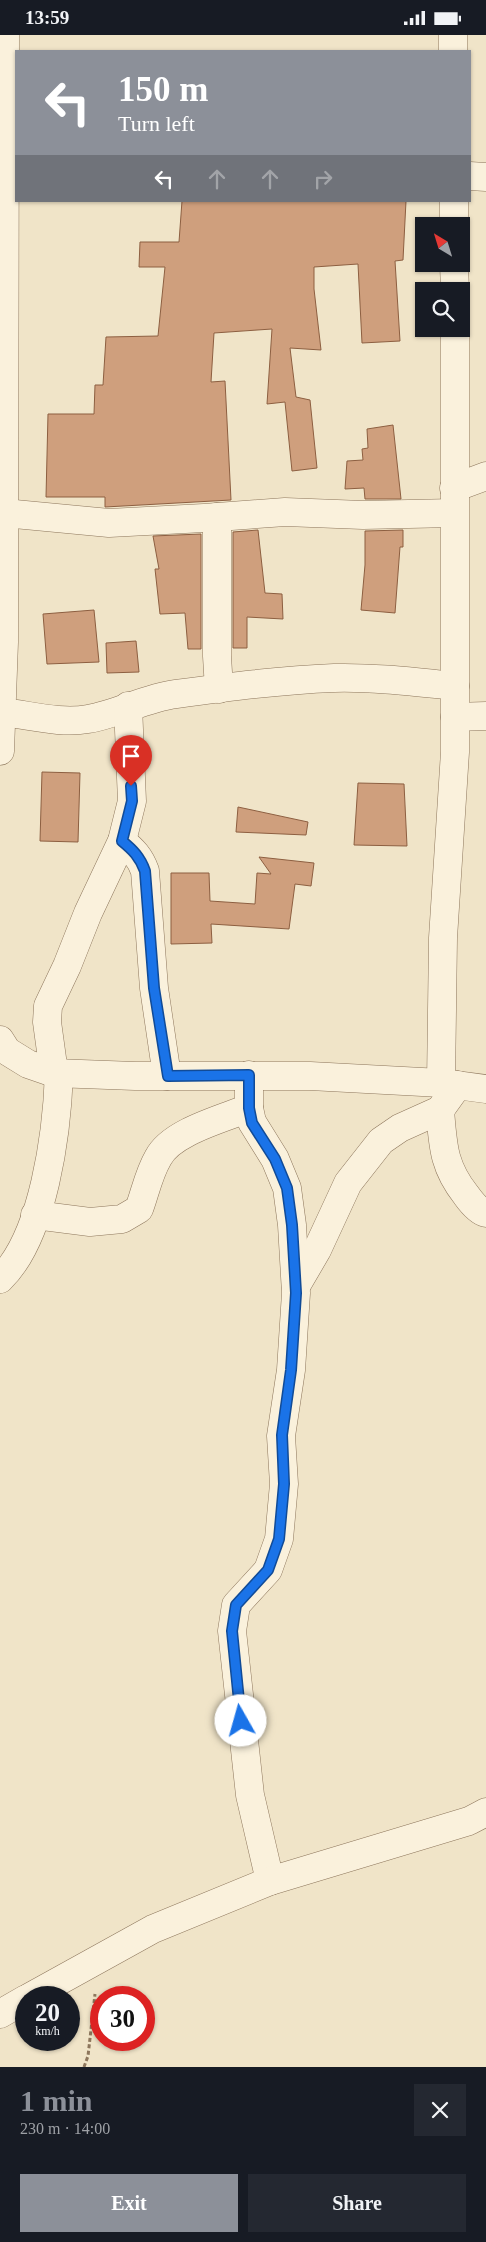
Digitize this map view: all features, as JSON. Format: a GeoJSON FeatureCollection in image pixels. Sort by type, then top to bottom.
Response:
{"type":"FeatureCollection","features":[{"type":"Feature","properties":{"kind":"street"},"geometry":{"type":"LineString","coordinates":[[0,751],[4,642],[2,352],[7,162],[5,35]]}},
{"type":"Feature","properties":{"kind":"street"},"geometry":{"type":"LineString","coordinates":[[453,35],[453,50]]}},
{"type":"Feature","properties":{"kind":"street"},"geometry":{"type":"LineString","coordinates":[[471,175],[486,177]]}},
{"type":"Feature","properties":{"kind":"street"},"geometry":{"type":"LineString","coordinates":[[454,202],[454,217]]}},
{"type":"Feature","properties":{"kind":"street"},"geometry":{"type":"LineString","coordinates":[[455,337],[455,752],[443,938],[449,1084],[440,1110],[444,1155],[453,1179],[481,1212],[486,1213]]}},
{"type":"Feature","properties":{"kind":"street"},"geometry":{"type":"LineString","coordinates":[[3,505],[109,523],[285,511],[363,515],[454,500],[486,476]]}},
{"type":"Feature","properties":{"kind":"street"},"geometry":{"type":"LineString","coordinates":[[217,517],[219,689]]}},
{"type":"Feature","properties":{"kind":"street"},"geometry":{"type":"LineString","coordinates":[[2,712],[54,720],[88,719],[173,694],[335,678],[388,679],[455,686]]}},
{"type":"Feature","properties":{"kind":"street"},"geometry":{"type":"LineString","coordinates":[[0,1279],[22,1250],[46,1183],[58,1091],[47,1022],[48,1006],[63,977],[88,913],[122,841],[132,801],[128,706]]}},
{"type":"Feature","properties":{"kind":"street"},"geometry":{"type":"LineString","coordinates":[[455,717],[486,716]]}},
{"type":"Feature","properties":{"kind":"street"},"geometry":{"type":"LineString","coordinates":[[122,841],[133,849],[141,860],[145,871],[154,988],[168,1076]]}},
{"type":"Feature","properties":{"kind":"street"},"geometry":{"type":"LineString","coordinates":[[0,1040],[7,1051],[28,1064],[56,1073],[168,1076],[310,1076],[449,1084],[486,1089]]}},
{"type":"Feature","properties":{"kind":"street"},"geometry":{"type":"LineString","coordinates":[[249,1075],[249,1108],[252,1123],[275,1159],[287,1188],[292,1225],[296,1286],[291,1370],[282,1435],[284,1484],[279,1539],[268,1570],[236,1605],[232,1631],[250,1795],[270,1881]]}},
{"type":"Feature","properties":{"kind":"street"},"geometry":{"type":"LineString","coordinates":[[35,1215],[90,1222],[122,1219],[139,1209],[157,1159],[166,1145],[184,1135],[249,1108]]}},
{"type":"Feature","properties":{"kind":"street"},"geometry":{"type":"LineString","coordinates":[[296,1286],[317,1250],[348,1183],[381,1141],[400,1128],[440,1110]]}},
{"type":"Feature","properties":{"kind":"street"},"geometry":{"type":"LineString","coordinates":[[50,1986],[153,1929],[270,1881],[468,1821],[486,1812]]}},
{"type":"Feature","properties":{"kind":"street"},"geometry":{"type":"LineString","coordinates":[[0,2014],[15,2005]]}},
{"type":"Feature","properties":{"kind":"path"},"geometry":{"type":"LineString","coordinates":[[84,2067],[88,2056],[94,2010],[96,1961]]}},
{"type":"Feature","properties":{"kind":"building"},"geometry":{"type":"Polygon","coordinates":[[[182,202],[406,202],[403,260],[395,261],[400,341],[362,343],[358,264],[314,267],[314,289],[321,350],[290,348],[296,397],[310,400],[317,468],[292,471],[285,402],[267,404],[272,329],[214,333],[211,382],[225,381],[231,500],[105,507],[105,497],[46,497],[48,414],[94,414],[95,385],[103,385],[106,337],[158,336],[165,267],[139,267],[140,242],[179,242],[182,202]]]}},
{"type":"Feature","properties":{"kind":"building"},"geometry":{"type":"Polygon","coordinates":[[[393,425],[401,499],[365,499],[364,488],[345,489],[347,461],[363,460],[362,449],[368,448],[367,429],[393,425]]]}},
{"type":"Feature","properties":{"kind":"building"},"geometry":{"type":"Polygon","coordinates":[[[258,530],[265,593],[282,594],[283,619],[247,617],[247,648],[233,648],[233,532],[258,530]]]}},
{"type":"Feature","properties":{"kind":"building"},"geometry":{"type":"Polygon","coordinates":[[[403,530],[403,547],[400,547],[395,613],[361,610],[365,565],[365,531],[403,530]]]}},
{"type":"Feature","properties":{"kind":"building"},"geometry":{"type":"Polygon","coordinates":[[[201,534],[201,649],[188,649],[185,613],[160,614],[155,569],[159,569],[153,536],[201,534]]]}},
{"type":"Feature","properties":{"kind":"building"},"geometry":{"type":"Polygon","coordinates":[[[94,610],[99,662],[47,664],[43,614],[94,610]]]}},
{"type":"Feature","properties":{"kind":"building"},"geometry":{"type":"Polygon","coordinates":[[[136,641],[139,672],[107,673],[106,643],[136,641]]]}},
{"type":"Feature","properties":{"kind":"building"},"geometry":{"type":"Polygon","coordinates":[[[42,772],[80,773],[78,842],[40,841],[42,772]]]}},
{"type":"Feature","properties":{"kind":"building"},"geometry":{"type":"Polygon","coordinates":[[[358,783],[404,784],[407,846],[354,845],[358,783]]]}},
{"type":"Feature","properties":{"kind":"building"},"geometry":{"type":"Polygon","coordinates":[[[238,807],[308,822],[306,835],[236,832],[238,807]]]}},
{"type":"Feature","properties":{"kind":"building"},"geometry":{"type":"Polygon","coordinates":[[[259,857],[314,863],[311,886],[295,884],[289,929],[211,924],[212,943],[171,944],[171,873],[209,873],[210,901],[255,904],[257,873],[271,874],[259,857]]]}},
{"type":"Feature","properties":{"kind":"route"},"geometry":{"type":"LineString","coordinates":[[131,786],[132,801],[122,841],[133,849],[141,860],[145,871],[154,988],[168,1076],[249,1075],[249,1108],[252,1123],[275,1159],[287,1188],[292,1225],[296,1293],[291,1370],[282,1435],[284,1484],[279,1539],[268,1570],[236,1605],[232,1631],[241,1721]]}}]}
